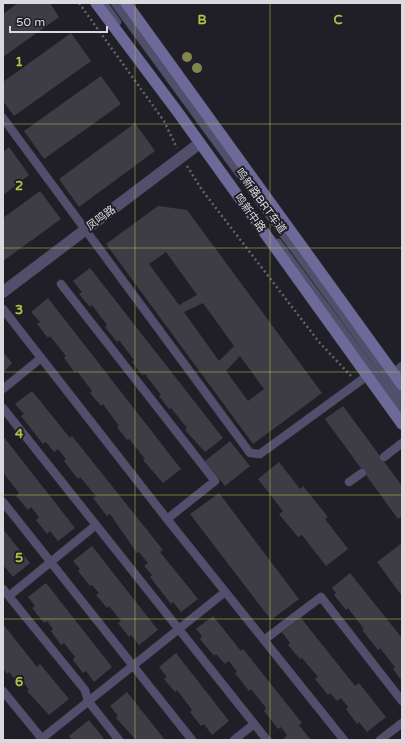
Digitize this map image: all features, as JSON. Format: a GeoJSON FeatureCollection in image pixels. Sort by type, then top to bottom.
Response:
{"type":"FeatureCollection","features":[{"type":"Feature","properties":{"kind":"main road","name":"鸣新中路"},"geometry":{"type":"LineString","coordinates":[[96,3],[200,143],[402,424]]}},
{"type":"Feature","properties":{"kind":"main road","name":"鸣新中路"},"geometry":{"type":"LineString","coordinates":[[126,3],[398,370],[402,384]]}},
{"type":"Feature","properties":{"kind":"street","name":"凤鸣路"},"geometry":{"type":"LineString","coordinates":[[3,292],[200,143]]}},
{"type":"Feature","properties":{"kind":"lane","name":"鸣新路BRT车道"},"geometry":{"type":"LineString","coordinates":[[103,3],[402,410]]}},
{"type":"Feature","properties":{"kind":"lane","name":"鸣新路BRT车道"},"geometry":{"type":"LineString","coordinates":[[115,3],[402,397]]}},
{"type":"Feature","properties":{"kind":"lane"},"geometry":{"type":"LineString","coordinates":[[3,118],[250,453],[260,454],[367,376]]}},
{"type":"Feature","properties":{"kind":"lane"},"geometry":{"type":"LineString","coordinates":[[61,284],[215,481],[167,519]]}},
{"type":"Feature","properties":{"kind":"lane"},"geometry":{"type":"LineString","coordinates":[[3,309],[167,519],[344,740]]}},
{"type":"Feature","properties":{"kind":"lane"},"geometry":{"type":"LineString","coordinates":[[3,389],[41,358]]}},
{"type":"Feature","properties":{"kind":"lane"},"geometry":{"type":"LineString","coordinates":[[3,408],[267,740]]}},
{"type":"Feature","properties":{"kind":"lane"},"geometry":{"type":"LineString","coordinates":[[384,457],[402,443]]}},
{"type":"Feature","properties":{"kind":"lane"},"geometry":{"type":"LineString","coordinates":[[349,482],[362,473]]}},
{"type":"Feature","properties":{"kind":"lane"},"geometry":{"type":"LineString","coordinates":[[3,502],[192,740]]}},
{"type":"Feature","properties":{"kind":"lane"},"geometry":{"type":"LineString","coordinates":[[9,596],[96,525]]}},
{"type":"Feature","properties":{"kind":"lane"},"geometry":{"type":"LineString","coordinates":[[3,589],[85,690],[88,701],[119,740]]}},
{"type":"Feature","properties":{"kind":"lane"},"geometry":{"type":"LineString","coordinates":[[3,691],[41,740],[225,592]]}},
{"type":"Feature","properties":{"kind":"lane"},"geometry":{"type":"LineString","coordinates":[[264,640],[321,597],[402,701]]}},
{"type":"Feature","properties":{"kind":"lane"},"geometry":{"type":"LineString","coordinates":[[380,740],[402,723]]}},
{"type":"Feature","properties":{"kind":"lane"},"geometry":{"type":"LineString","coordinates":[[234,740],[254,724]]}},
{"type":"Feature","properties":{"kind":"path"},"geometry":{"type":"LineString","coordinates":[[79,3],[164,121],[182,157],[202,190],[319,342],[358,383]]}},
{"type":"Feature","properties":{"kind":"building"},"geometry":{"type":"Polygon","coordinates":[[[18,3],[50,3],[59,17],[3,57],[3,14],[18,3]]]}},
{"type":"Feature","properties":{"kind":"building"},"geometry":{"type":"Polygon","coordinates":[[[71,33],[91,61],[14,116],[3,101],[3,82],[71,33]]]}},
{"type":"Feature","properties":{"kind":"building"},"geometry":{"type":"Polygon","coordinates":[[[101,76],[121,104],[44,159],[24,131],[101,76]]]}},
{"type":"Feature","properties":{"kind":"building"},"geometry":{"type":"Polygon","coordinates":[[[135,123],[155,151],[79,207],[59,179],[135,123]]]}},
{"type":"Feature","properties":{"kind":"building"},"geometry":{"type":"Polygon","coordinates":[[[9,147],[29,175],[3,195],[3,152],[9,147]]]}},
{"type":"Feature","properties":{"kind":"building"},"geometry":{"type":"Polygon","coordinates":[[[40,191],[61,219],[3,261],[3,218],[40,191]]]}},
{"type":"Feature","properties":{"kind":"building"},"geometry":{"type":"Polygon","coordinates":[[[158,206],[187,210],[322,393],[253,444],[106,244],[158,206]],[[166,252],[149,264],[179,305],[197,295],[166,252]],[[203,303],[184,312],[219,361],[234,346],[203,303]],[[240,356],[226,371],[248,401],[264,389],[240,356]]]}},
{"type":"Feature","properties":{"kind":"building"},"geometry":{"type":"Polygon","coordinates":[[[90,268],[223,438],[205,452],[185,430],[187,428],[171,408],[169,409],[159,396],[161,395],[145,374],[142,375],[132,362],[134,360],[119,340],[117,342],[105,327],[107,325],[92,305],[90,307],[79,294],[82,292],[73,281],[90,268]]]}},
{"type":"Feature","properties":{"kind":"building"},"geometry":{"type":"Polygon","coordinates":[[[48,298],[181,469],[163,483],[143,460],[145,459],[129,439],[127,440],[117,427],[119,426],[103,404],[101,406],[90,393],[92,391],[77,371],[75,373],[64,358],[66,356],[50,336],[48,338],[37,324],[40,322],[31,312],[48,298]]]}},
{"type":"Feature","properties":{"kind":"building"},"geometry":{"type":"Polygon","coordinates":[[[3,352],[12,363],[3,373],[3,352]]]}},
{"type":"Feature","properties":{"kind":"building"},"geometry":{"type":"Polygon","coordinates":[[[32,391],[70,438],[72,436],[163,550],[160,552],[198,599],[181,612],[173,602],[171,604],[150,577],[152,575],[144,566],[148,563],[139,552],[137,553],[110,514],[107,516],[93,498],[96,496],[80,477],[78,479],[64,461],[66,459],[58,449],[54,452],[46,442],[43,444],[21,416],[24,414],[15,404],[32,391]]]}},
{"type":"Feature","properties":{"kind":"building"},"geometry":{"type":"Polygon","coordinates":[[[343,406],[402,486],[402,516],[398,519],[325,419],[343,406]]]}},
{"type":"Feature","properties":{"kind":"building"},"geometry":{"type":"Polygon","coordinates":[[[3,436],[75,528],[58,541],[50,531],[47,534],[36,520],[39,517],[31,507],[28,510],[16,496],[19,493],[4,474],[3,475],[3,436]]]}},
{"type":"Feature","properties":{"kind":"building"},"geometry":{"type":"Polygon","coordinates":[[[230,441],[250,466],[225,486],[205,461],[230,441]]]}},
{"type":"Feature","properties":{"kind":"building"},"geometry":{"type":"Polygon","coordinates":[[[279,462],[300,489],[303,486],[328,517],[325,519],[348,549],[326,566],[302,535],[298,537],[279,514],[283,511],[258,479],[279,462]]]}},
{"type":"Feature","properties":{"kind":"building"},"geometry":{"type":"Polygon","coordinates":[[[219,493],[299,599],[271,620],[190,514],[219,493]]]}},
{"type":"Feature","properties":{"kind":"building"},"geometry":{"type":"Polygon","coordinates":[[[3,529],[30,563],[13,577],[5,567],[3,568],[3,529]]]}},
{"type":"Feature","properties":{"kind":"building"},"geometry":{"type":"Polygon","coordinates":[[[402,543],[402,596],[377,562],[402,543]]]}},
{"type":"Feature","properties":{"kind":"building"},"geometry":{"type":"Polygon","coordinates":[[[92,546],[158,630],[139,645],[131,635],[129,637],[118,623],[121,621],[109,606],[107,608],[96,595],[99,593],[92,585],[90,586],[78,571],[80,569],[73,561],[92,546]]]}},
{"type":"Feature","properties":{"kind":"building"},"geometry":{"type":"Polygon","coordinates":[[[350,573],[402,638],[402,681],[393,669],[395,667],[380,648],[378,650],[362,630],[364,629],[348,608],[346,610],[334,595],[336,593],[332,588],[350,573]]]}},
{"type":"Feature","properties":{"kind":"building"},"geometry":{"type":"Polygon","coordinates":[[[46,583],[112,667],[94,682],[86,671],[83,673],[73,660],[75,657],[64,643],[61,645],[51,631],[53,629],[47,621],[44,623],[32,608],[35,606],[28,597],[46,583]]]}},
{"type":"Feature","properties":{"kind":"building"},"geometry":{"type":"Polygon","coordinates":[[[213,616],[241,651],[243,649],[302,723],[299,725],[311,740],[285,740],[284,738],[287,735],[281,727],[278,729],[264,711],[266,708],[251,689],[249,691],[235,673],[237,672],[229,661],[225,664],[216,654],[214,656],[200,639],[202,636],[196,629],[213,616]]]}},
{"type":"Feature","properties":{"kind":"building"},"geometry":{"type":"Polygon","coordinates":[[[301,618],[355,686],[359,683],[386,717],[367,732],[359,722],[357,724],[346,709],[348,707],[341,698],[337,701],[330,693],[328,695],[315,679],[318,677],[302,658],[300,659],[288,645],[290,643],[282,632],[301,618]]]}},
{"type":"Feature","properties":{"kind":"building"},"geometry":{"type":"Polygon","coordinates":[[[3,624],[37,667],[40,664],[69,699],[49,715],[27,691],[29,690],[21,679],[17,682],[9,672],[7,674],[3,668],[3,624]]]}},
{"type":"Feature","properties":{"kind":"building"},"geometry":{"type":"Polygon","coordinates":[[[176,653],[229,721],[212,735],[204,724],[201,726],[190,712],[192,710],[177,690],[175,692],[164,679],[167,677],[159,667],[176,653]]]}},
{"type":"Feature","properties":{"kind":"building"},"geometry":{"type":"Polygon","coordinates":[[[127,692],[165,740],[136,740],[116,718],[118,716],[110,706],[127,692]]]}},
{"type":"Feature","properties":{"kind":"building"},"geometry":{"type":"Polygon","coordinates":[[[89,720],[105,740],[72,740],[69,736],[89,720]]]}}]}
